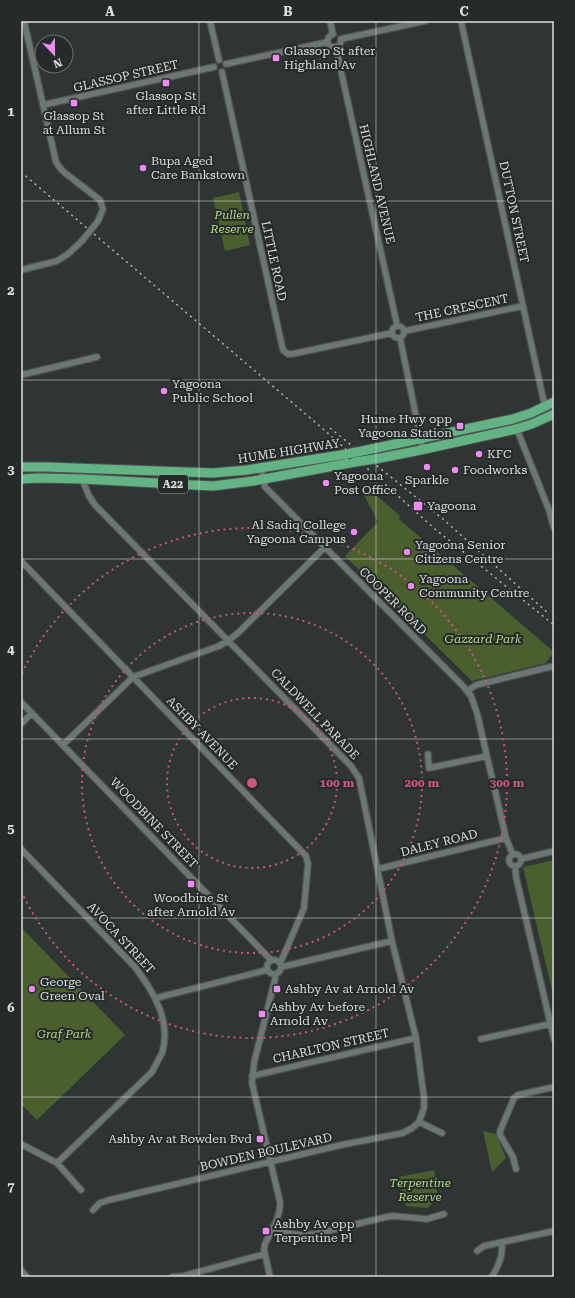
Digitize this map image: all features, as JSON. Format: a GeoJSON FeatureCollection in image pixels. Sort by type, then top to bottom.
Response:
{"type":"FeatureCollection","features":[{"type":"Feature","properties":{"kind":"highway","name":"HUME HIGHWAY"},"geometry":{"type":"LineString","coordinates":[[21,467],[47,466],[198,473],[232,472],[347,454],[513,419],[531,413],[554,402]]}},
{"type":"Feature","properties":{"kind":"highway","name":"HUME HIGHWAY"},"geometry":{"type":"LineString","coordinates":[[21,479],[39,478],[202,486],[226,484],[263,479],[423,450],[532,424],[554,414]]}},
{"type":"Feature","properties":{"kind":"street"},"geometry":{"type":"LineString","coordinates":[[21,270],[57,261],[68,254],[98,221],[102,209],[100,200],[60,168],[54,155],[24,21]]}},
{"type":"Feature","properties":{"kind":"street"},"geometry":{"type":"LineString","coordinates":[[210,21],[219,60]]}},
{"type":"Feature","properties":{"kind":"street"},"geometry":{"type":"LineString","coordinates":[[330,21],[333,34]]}},
{"type":"Feature","properties":{"kind":"street"},"geometry":{"type":"LineString","coordinates":[[341,39],[425,21]]}},
{"type":"Feature","properties":{"kind":"street","name":"DUTTON STREET"},"geometry":{"type":"LineString","coordinates":[[461,21],[545,407]]}},
{"type":"Feature","properties":{"kind":"street"},"geometry":{"type":"LineString","coordinates":[[333,34],[337,34],[341,39],[340,46],[336,48],[331,47],[328,42],[329,37],[333,34]]}},
{"type":"Feature","properties":{"kind":"street"},"geometry":{"type":"LineString","coordinates":[[226,64],[328,42]]}},
{"type":"Feature","properties":{"kind":"street","name":"HIGHLAND AVENUE"},"geometry":{"type":"LineString","coordinates":[[336,48],[397,325]]}},
{"type":"Feature","properties":{"kind":"street"},"geometry":{"type":"LineString","coordinates":[[219,60],[223,60],[226,64],[226,68],[222,72],[218,71],[214,67],[214,63],[219,60]]}},
{"type":"Feature","properties":{"kind":"street","name":"GLASSOP STREET"},"geometry":{"type":"LineString","coordinates":[[43,105],[214,67]]}},
{"type":"Feature","properties":{"kind":"street","name":"LITTLE ROAD"},"geometry":{"type":"LineString","coordinates":[[222,72],[282,347],[285,352],[292,354],[392,333]]}},
{"type":"Feature","properties":{"kind":"street","name":"THE CRESCENT"},"geometry":{"type":"LineString","coordinates":[[405,331],[523,306]]}},
{"type":"Feature","properties":{"kind":"street"},"geometry":{"type":"LineString","coordinates":[[397,325],[403,327],[405,331],[400,338],[394,336],[392,333],[393,329],[397,325]]}},
{"type":"Feature","properties":{"kind":"street"},"geometry":{"type":"LineString","coordinates":[[400,338],[423,450]]}},
{"type":"Feature","properties":{"kind":"street"},"geometry":{"type":"LineString","coordinates":[[21,375],[97,357]]}},
{"type":"Feature","properties":{"kind":"street"},"geometry":{"type":"LineString","coordinates":[[513,419],[549,510],[554,528]]}},
{"type":"Feature","properties":{"kind":"street","name":"COOPER ROAD"},"geometry":{"type":"LineString","coordinates":[[261,468],[265,487],[324,548],[468,691],[476,707],[506,838],[513,854]]}},
{"type":"Feature","properties":{"kind":"street","name":"CALDWELL PARADE"},"geometry":{"type":"LineString","coordinates":[[82,480],[95,505],[351,766],[359,778],[392,940],[416,1038],[424,1098],[424,1108],[419,1122]]}},
{"type":"Feature","properties":{"kind":"street"},"geometry":{"type":"LineString","coordinates":[[63,745],[133,677],[219,646],[228,641],[245,627],[324,548]]}},
{"type":"Feature","properties":{"kind":"street","name":"ASHBY AVENUE"},"geometry":{"type":"LineString","coordinates":[[21,561],[306,856],[308,864],[304,908],[280,965]]}},
{"type":"Feature","properties":{"kind":"street"},"geometry":{"type":"LineString","coordinates":[[468,691],[482,683],[554,666]]}},
{"type":"Feature","properties":{"kind":"street","name":"WOODBINE STREET"},"geometry":{"type":"LineString","coordinates":[[21,702],[271,960]]}},
{"type":"Feature","properties":{"kind":"street"},"geometry":{"type":"LineString","coordinates":[[21,724],[32,713]]}},
{"type":"Feature","properties":{"kind":"street"},"geometry":{"type":"LineString","coordinates":[[428,754],[428,768],[487,756]]}},
{"type":"Feature","properties":{"kind":"street","name":"DALEY ROAD"},"geometry":{"type":"LineString","coordinates":[[378,869],[506,838]]}},
{"type":"Feature","properties":{"kind":"street","name":"AVOCA STREET"},"geometry":{"type":"LineString","coordinates":[[21,849],[135,967],[148,984],[156,998],[164,1027],[164,1042],[161,1053],[152,1072],[57,1164]]}},
{"type":"Feature","properties":{"kind":"street"},"geometry":{"type":"LineString","coordinates":[[521,859],[554,851]]}},
{"type":"Feature","properties":{"kind":"street"},"geometry":{"type":"LineString","coordinates":[[515,866],[511,865],[509,861],[510,857],[513,854],[518,855],[521,859]]}},
{"type":"Feature","properties":{"kind":"street"},"geometry":{"type":"LineString","coordinates":[[515,866],[520,864],[521,859]]}},
{"type":"Feature","properties":{"kind":"street"},"geometry":{"type":"LineString","coordinates":[[515,866],[516,877],[554,1039]]}},
{"type":"Feature","properties":{"kind":"street"},"geometry":{"type":"LineString","coordinates":[[280,965],[392,940]]}},
{"type":"Feature","properties":{"kind":"street"},"geometry":{"type":"LineString","coordinates":[[271,960],[276,960],[280,965],[280,972],[275,975],[269,973],[267,970],[267,964],[271,960]]}},
{"type":"Feature","properties":{"kind":"street"},"geometry":{"type":"LineString","coordinates":[[156,998],[267,970]]}},
{"type":"Feature","properties":{"kind":"street"},"geometry":{"type":"LineString","coordinates":[[270,1277],[265,1254],[265,1244],[280,1209],[280,1202],[253,1089],[252,1076],[275,975]]}},
{"type":"Feature","properties":{"kind":"street"},"geometry":{"type":"LineString","coordinates":[[481,1039],[550,1024]]}},
{"type":"Feature","properties":{"kind":"street","name":"CHARLTON STREET"},"geometry":{"type":"LineString","coordinates":[[252,1076],[416,1038]]}},
{"type":"Feature","properties":{"kind":"street"},"geometry":{"type":"LineString","coordinates":[[516,1169],[513,1157],[500,1135],[500,1131],[514,1098],[518,1095],[554,1087]]}},
{"type":"Feature","properties":{"kind":"street"},"geometry":{"type":"LineString","coordinates":[[419,1122],[442,1133]]}},
{"type":"Feature","properties":{"kind":"street","name":"BOWDEN BOULEVARD"},"geometry":{"type":"LineString","coordinates":[[93,1210],[100,1203],[109,1200],[341,1145],[402,1133],[412,1128],[419,1122]]}},
{"type":"Feature","properties":{"kind":"street"},"geometry":{"type":"LineString","coordinates":[[21,1144],[57,1164],[81,1190]]}},
{"type":"Feature","properties":{"kind":"street"},"geometry":{"type":"LineString","coordinates":[[273,1226],[287,1232],[300,1235],[315,1234],[386,1217],[394,1216],[427,1219],[444,1214]]}},
{"type":"Feature","properties":{"kind":"street"},"geometry":{"type":"LineString","coordinates":[[477,1251],[484,1246],[554,1231]]}},
{"type":"Feature","properties":{"kind":"street"},"geometry":{"type":"LineString","coordinates":[[492,1277],[499,1267],[502,1258],[502,1242]]}},
{"type":"Feature","properties":{"kind":"street"},"geometry":{"type":"LineString","coordinates":[[172,1277],[183,1276],[265,1254]]}},
{"type":"Feature","properties":{"kind":"street"},"geometry":{"type":"LineString","coordinates":[[21,1270],[27,1277]]}},
{"type":"Feature","properties":{"kind":"green space","name":"Pullen Reserve"},"geometry":{"type":"Polygon","coordinates":[[[239,192],[250,245],[225,251],[213,198],[239,192]]]}},
{"type":"Feature","properties":{"kind":"green space","name":"Gazzard Park"},"geometry":{"type":"Polygon","coordinates":[[[371,491],[400,516],[399,519],[554,652],[546,663],[472,681],[345,556],[378,522],[363,493],[371,491]]]}},
{"type":"Feature","properties":{"kind":"green space"},"geometry":{"type":"Polygon","coordinates":[[[554,860],[554,999],[523,867],[554,860]]]}},
{"type":"Feature","properties":{"kind":"green space","name":"Graf Park"},"geometry":{"type":"Polygon","coordinates":[[[21,927],[125,1035],[37,1120],[21,1104],[21,927]]]}},
{"type":"Feature","properties":{"kind":"green space"},"geometry":{"type":"Polygon","coordinates":[[[483,1131],[496,1134],[506,1158],[492,1172],[483,1131]]]}},
{"type":"Feature","properties":{"kind":"green space","name":"Terpentine Reserve"},"geometry":{"type":"Polygon","coordinates":[[[434,1170],[438,1198],[427,1208],[406,1206],[399,1177],[434,1170]]]}},
{"type":"Feature","properties":{"kind":"railway"},"geometry":{"type":"LineString","coordinates":[[21,172],[322,428],[435,529],[554,625]]}},
{"type":"Feature","properties":{"kind":"railway"},"geometry":{"type":"LineString","coordinates":[[330,428],[443,519],[549,614]]}},
{"type":"Feature","properties":{"kind":"place","name":"Glassop St after Highland Av"},"geometry":{"type":"Point","coordinates":[276,58]}},
{"type":"Feature","properties":{"kind":"place","name":"Glassop St after Little Rd"},"geometry":{"type":"Point","coordinates":[166,83]}},
{"type":"Feature","properties":{"kind":"place","name":"Glassop St at Allum St"},"geometry":{"type":"Point","coordinates":[74,103]}},
{"type":"Feature","properties":{"kind":"place","name":"Bupa Aged Care Bankstown"},"geometry":{"type":"Point","coordinates":[143,168]}},
{"type":"Feature","properties":{"kind":"place","name":"Yagoona Public School"},"geometry":{"type":"Point","coordinates":[164,391]}},
{"type":"Feature","properties":{"kind":"place","name":"Hume Hwy opp Yagoona Station"},"geometry":{"type":"Point","coordinates":[460,426]}},
{"type":"Feature","properties":{"kind":"place","name":"KFC"},"geometry":{"type":"Point","coordinates":[479,454]}},
{"type":"Feature","properties":{"kind":"place","name":"Sparkle"},"geometry":{"type":"Point","coordinates":[427,467]}},
{"type":"Feature","properties":{"kind":"place","name":"Foodworks"},"geometry":{"type":"Point","coordinates":[455,470]}},
{"type":"Feature","properties":{"kind":"place","name":"Yagoona Post Office"},"geometry":{"type":"Point","coordinates":[326,483]}},
{"type":"Feature","properties":{"kind":"place","name":"Yagoona"},"geometry":{"type":"Point","coordinates":[418,506]}},
{"type":"Feature","properties":{"kind":"place","name":"Al Sadiq College Yagoona Campus"},"geometry":{"type":"Point","coordinates":[354,532]}},
{"type":"Feature","properties":{"kind":"place","name":"Yagoona Senior Citizens Centre"},"geometry":{"type":"Point","coordinates":[407,552]}},
{"type":"Feature","properties":{"kind":"place","name":"Yagoona Community Centre"},"geometry":{"type":"Point","coordinates":[411,586]}},
{"type":"Feature","properties":{"kind":"place","name":"Woodbine St after Arnold Av"},"geometry":{"type":"Point","coordinates":[191,884]}},
{"type":"Feature","properties":{"kind":"place","name":"George Green Oval"},"geometry":{"type":"Point","coordinates":[32,989]}},
{"type":"Feature","properties":{"kind":"place","name":"Ashby Av at Arnold Av"},"geometry":{"type":"Point","coordinates":[277,989]}},
{"type":"Feature","properties":{"kind":"place","name":"Ashby Av before Arnold Av"},"geometry":{"type":"Point","coordinates":[262,1014]}},
{"type":"Feature","properties":{"kind":"place","name":"Ashby Av at Bowden Bvd"},"geometry":{"type":"Point","coordinates":[260,1139]}},
{"type":"Feature","properties":{"kind":"place","name":"Ashby Av opp Terpentine Pl"},"geometry":{"type":"Point","coordinates":[266,1231]}}]}
